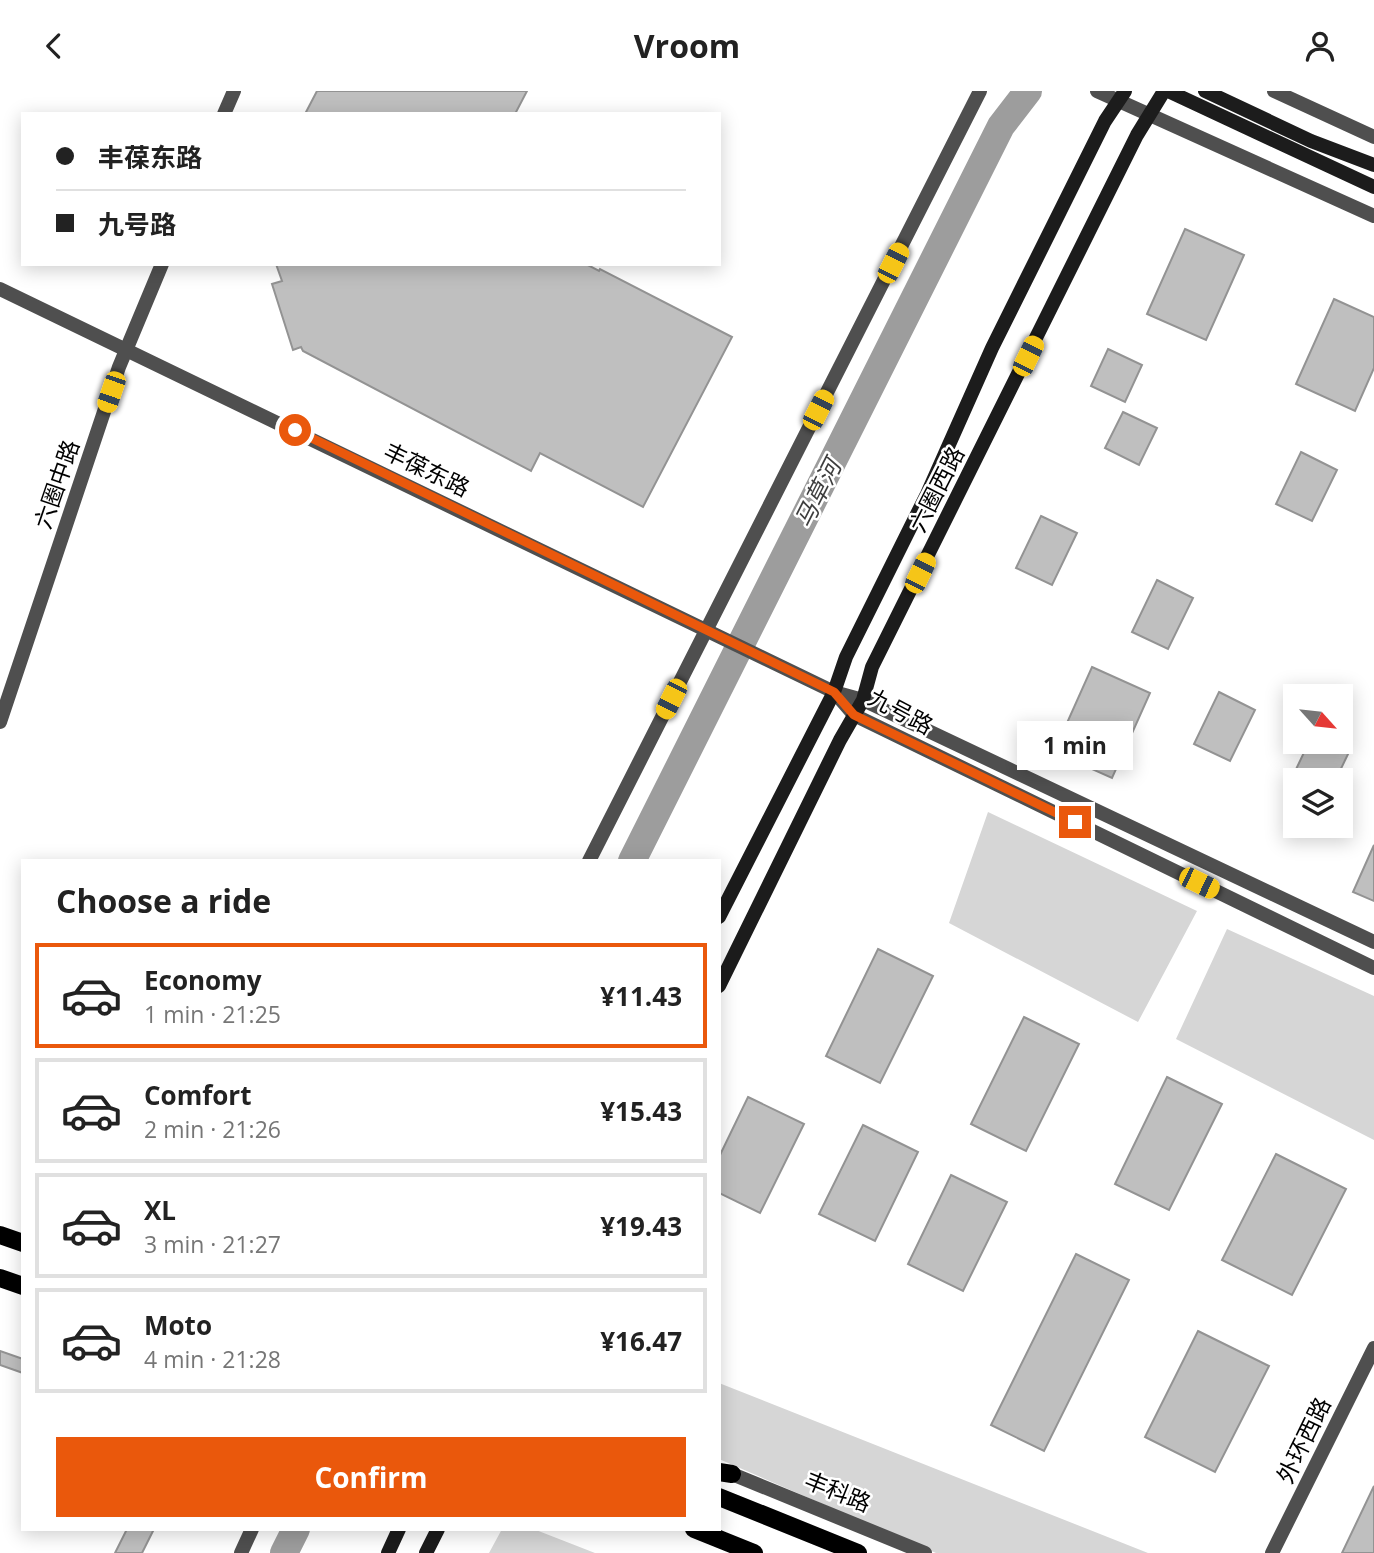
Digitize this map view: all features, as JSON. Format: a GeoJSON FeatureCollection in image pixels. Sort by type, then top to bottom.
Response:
{"type":"FeatureCollection","features":[{"type":"Feature","properties":{"kind":"main road","name":"六圈西路"},"geometry":{"type":"LineString","coordinates":[[721,982],[840,740],[863,700],[872,667],[1137,135],[1166,91]]}},
{"type":"Feature","properties":{"kind":"main road"},"geometry":{"type":"LineString","coordinates":[[1166,91],[1374,187]]}},
{"type":"Feature","properties":{"kind":"main road"},"geometry":{"type":"LineString","coordinates":[[1205,91],[1311,141],[1374,165]]}},
{"type":"Feature","properties":{"kind":"main road","name":"六圈西路"},"geometry":{"type":"LineString","coordinates":[[721,913],[834,692],[846,657],[927,494],[992,348],[1105,121],[1122,96]]}},
{"type":"Feature","properties":{"kind":"main road"},"geometry":{"type":"LineString","coordinates":[[0,1235],[21,1242]]}},
{"type":"Feature","properties":{"kind":"main road"},"geometry":{"type":"LineString","coordinates":[[0,1278],[21,1285]]}},
{"type":"Feature","properties":{"kind":"main road"},"geometry":{"type":"LineString","coordinates":[[721,1498],[858,1553]]}},
{"type":"Feature","properties":{"kind":"main road"},"geometry":{"type":"LineString","coordinates":[[388,1553],[398,1531]]}},
{"type":"Feature","properties":{"kind":"main road"},"geometry":{"type":"LineString","coordinates":[[426,1553],[437,1531]]}},
{"type":"Feature","properties":{"kind":"main road"},"geometry":{"type":"LineString","coordinates":[[699,1531],[754,1553]]}},
{"type":"Feature","properties":{"kind":"street"},"geometry":{"type":"LineString","coordinates":[[225,112],[234,91]]}},
{"type":"Feature","properties":{"kind":"street"},"geometry":{"type":"LineString","coordinates":[[590,859],[711,632],[980,91]]}},
{"type":"Feature","properties":{"kind":"street"},"geometry":{"type":"LineString","coordinates":[[1097,91],[1122,96],[1150,114],[1374,216]]}},
{"type":"Feature","properties":{"kind":"street"},"geometry":{"type":"LineString","coordinates":[[1274,91],[1374,137]]}},
{"type":"Feature","properties":{"kind":"street","name":"六圈中路"},"geometry":{"type":"LineString","coordinates":[[0,722],[127,348],[161,266]]}},
{"type":"Feature","properties":{"kind":"street","name":"丰葆东路"},"geometry":{"type":"LineString","coordinates":[[0,289],[127,348],[834,692]]}},
{"type":"Feature","properties":{"kind":"street","name":"九号路"},"geometry":{"type":"LineString","coordinates":[[834,692],[863,700],[1374,942]]}},
{"type":"Feature","properties":{"kind":"street","name":"九号路"},"geometry":{"type":"LineString","coordinates":[[834,692],[854,715],[1374,968]]}},
{"type":"Feature","properties":{"kind":"street","name":"外环西路"},"geometry":{"type":"LineString","coordinates":[[1272,1553],[1374,1348]]}},
{"type":"Feature","properties":{"kind":"street","name":"丰科路"},"geometry":{"type":"LineString","coordinates":[[726,1473],[925,1553]]}},
{"type":"Feature","properties":{"kind":"street"},"geometry":{"type":"LineString","coordinates":[[241,1553],[251,1531]]}},
{"type":"Feature","properties":{"kind":"shaded area"},"geometry":{"type":"Polygon","coordinates":[[[988,812],[1197,911],[1138,1022],[949,923],[988,812]]]}},
{"type":"Feature","properties":{"kind":"shaded area"},"geometry":{"type":"Polygon","coordinates":[[[1227,929],[1374,996],[1374,1140],[1176,1039],[1227,929]]]}},
{"type":"Feature","properties":{"kind":"shaded area"},"geometry":{"type":"Polygon","coordinates":[[[721,1384],[1148,1553],[936,1553],[721,1460],[721,1384]]]}},
{"type":"Feature","properties":{"kind":"shaded area"},"geometry":{"type":"Polygon","coordinates":[[[501,1531],[539,1531],[595,1553],[489,1553],[501,1531]]]}},
{"type":"Feature","properties":{"kind":"building"},"geometry":{"type":"Polygon","coordinates":[[[317,91],[527,91],[516,112],[306,112],[317,91]]]}},
{"type":"Feature","properties":{"kind":"building"},"geometry":{"type":"Polygon","coordinates":[[[1185,229],[1244,255],[1206,340],[1147,314],[1185,229]]]}},
{"type":"Feature","properties":{"kind":"building"},"geometry":{"type":"Polygon","coordinates":[[[277,266],[590,266],[732,337],[643,507],[540,453],[531,471],[303,351],[301,347],[293,350],[272,284],[282,281],[277,266]]]}},
{"type":"Feature","properties":{"kind":"building"},"geometry":{"type":"Polygon","coordinates":[[[1334,299],[1374,317],[1374,368],[1355,411],[1296,384],[1334,299]]]}},
{"type":"Feature","properties":{"kind":"building"},"geometry":{"type":"Polygon","coordinates":[[[1108,349],[1142,365],[1125,402],[1091,386],[1108,349]]]}},
{"type":"Feature","properties":{"kind":"building"},"geometry":{"type":"Polygon","coordinates":[[[1123,412],[1157,428],[1139,465],[1105,448],[1123,412]]]}},
{"type":"Feature","properties":{"kind":"building"},"geometry":{"type":"Polygon","coordinates":[[[1301,452],[1337,470],[1312,521],[1276,504],[1301,452]]]}},
{"type":"Feature","properties":{"kind":"building"},"geometry":{"type":"Polygon","coordinates":[[[1041,516],[1077,533],[1052,585],[1016,568],[1041,516]]]}},
{"type":"Feature","properties":{"kind":"building"},"geometry":{"type":"Polygon","coordinates":[[[1157,580],[1193,598],[1168,649],[1132,632],[1157,580]]]}},
{"type":"Feature","properties":{"kind":"building"},"geometry":{"type":"Polygon","coordinates":[[[1092,667],[1150,693],[1112,778],[1054,752],[1092,667]]]}},
{"type":"Feature","properties":{"kind":"building"},"geometry":{"type":"Polygon","coordinates":[[[1219,692],[1255,710],[1230,761],[1194,744],[1219,692]]]}},
{"type":"Feature","properties":{"kind":"building"},"geometry":{"type":"Polygon","coordinates":[[[1303,754],[1348,754],[1341,768],[1297,768],[1303,754]]]}},
{"type":"Feature","properties":{"kind":"building"},"geometry":{"type":"Polygon","coordinates":[[[1374,845],[1374,901],[1353,892],[1374,845]]]}},
{"type":"Feature","properties":{"kind":"building"},"geometry":{"type":"Polygon","coordinates":[[[878,949],[933,976],[880,1083],[826,1056],[878,949]]]}},
{"type":"Feature","properties":{"kind":"building"},"geometry":{"type":"Polygon","coordinates":[[[1024,1017],[1079,1044],[1026,1151],[971,1124],[1024,1017]]]}},
{"type":"Feature","properties":{"kind":"building"},"geometry":{"type":"Polygon","coordinates":[[[1167,1077],[1222,1104],[1169,1210],[1115,1184],[1167,1077]]]}},
{"type":"Feature","properties":{"kind":"building"},"geometry":{"type":"Polygon","coordinates":[[[748,1097],[804,1124],[760,1213],[721,1194],[721,1153],[748,1097]]]}},
{"type":"Feature","properties":{"kind":"building"},"geometry":{"type":"Polygon","coordinates":[[[863,1125],[918,1152],[875,1241],[819,1214],[863,1125]]]}},
{"type":"Feature","properties":{"kind":"building"},"geometry":{"type":"Polygon","coordinates":[[[1276,1154],[1346,1189],[1292,1295],[1222,1260],[1276,1154]]]}},
{"type":"Feature","properties":{"kind":"building"},"geometry":{"type":"Polygon","coordinates":[[[951,1175],[1007,1202],[963,1291],[908,1264],[951,1175]]]}},
{"type":"Feature","properties":{"kind":"building"},"geometry":{"type":"Polygon","coordinates":[[[1076,1254],[1129,1280],[1044,1451],[991,1425],[1076,1254]]]}},
{"type":"Feature","properties":{"kind":"building"},"geometry":{"type":"Polygon","coordinates":[[[1198,1331],[1269,1366],[1215,1472],[1145,1437],[1198,1331]]]}},
{"type":"Feature","properties":{"kind":"building"},"geometry":{"type":"Polygon","coordinates":[[[0,1351],[21,1358],[21,1372],[0,1365],[0,1351]]]}},
{"type":"Feature","properties":{"kind":"building"},"geometry":{"type":"Polygon","coordinates":[[[1374,1486],[1374,1553],[1342,1553],[1374,1486]]]}},
{"type":"Feature","properties":{"kind":"building"},"geometry":{"type":"Polygon","coordinates":[[[126,1531],[153,1531],[142,1553],[115,1553],[126,1531]]]}},
{"type":"Feature","properties":{"kind":"waterway","name":"马草河"},"geometry":{"type":"LineString","coordinates":[[633,859],[1001,126],[1028,91]]}},
{"type":"Feature","properties":{"kind":"waterway","name":"马草河"},"geometry":{"type":"LineString","coordinates":[[284,1553],[295,1531]]}},
{"type":"Feature","properties":{"kind":"route"},"geometry":{"type":"LineString","coordinates":[[295,430],[834,692],[854,715],[1075,822]]}}]}
